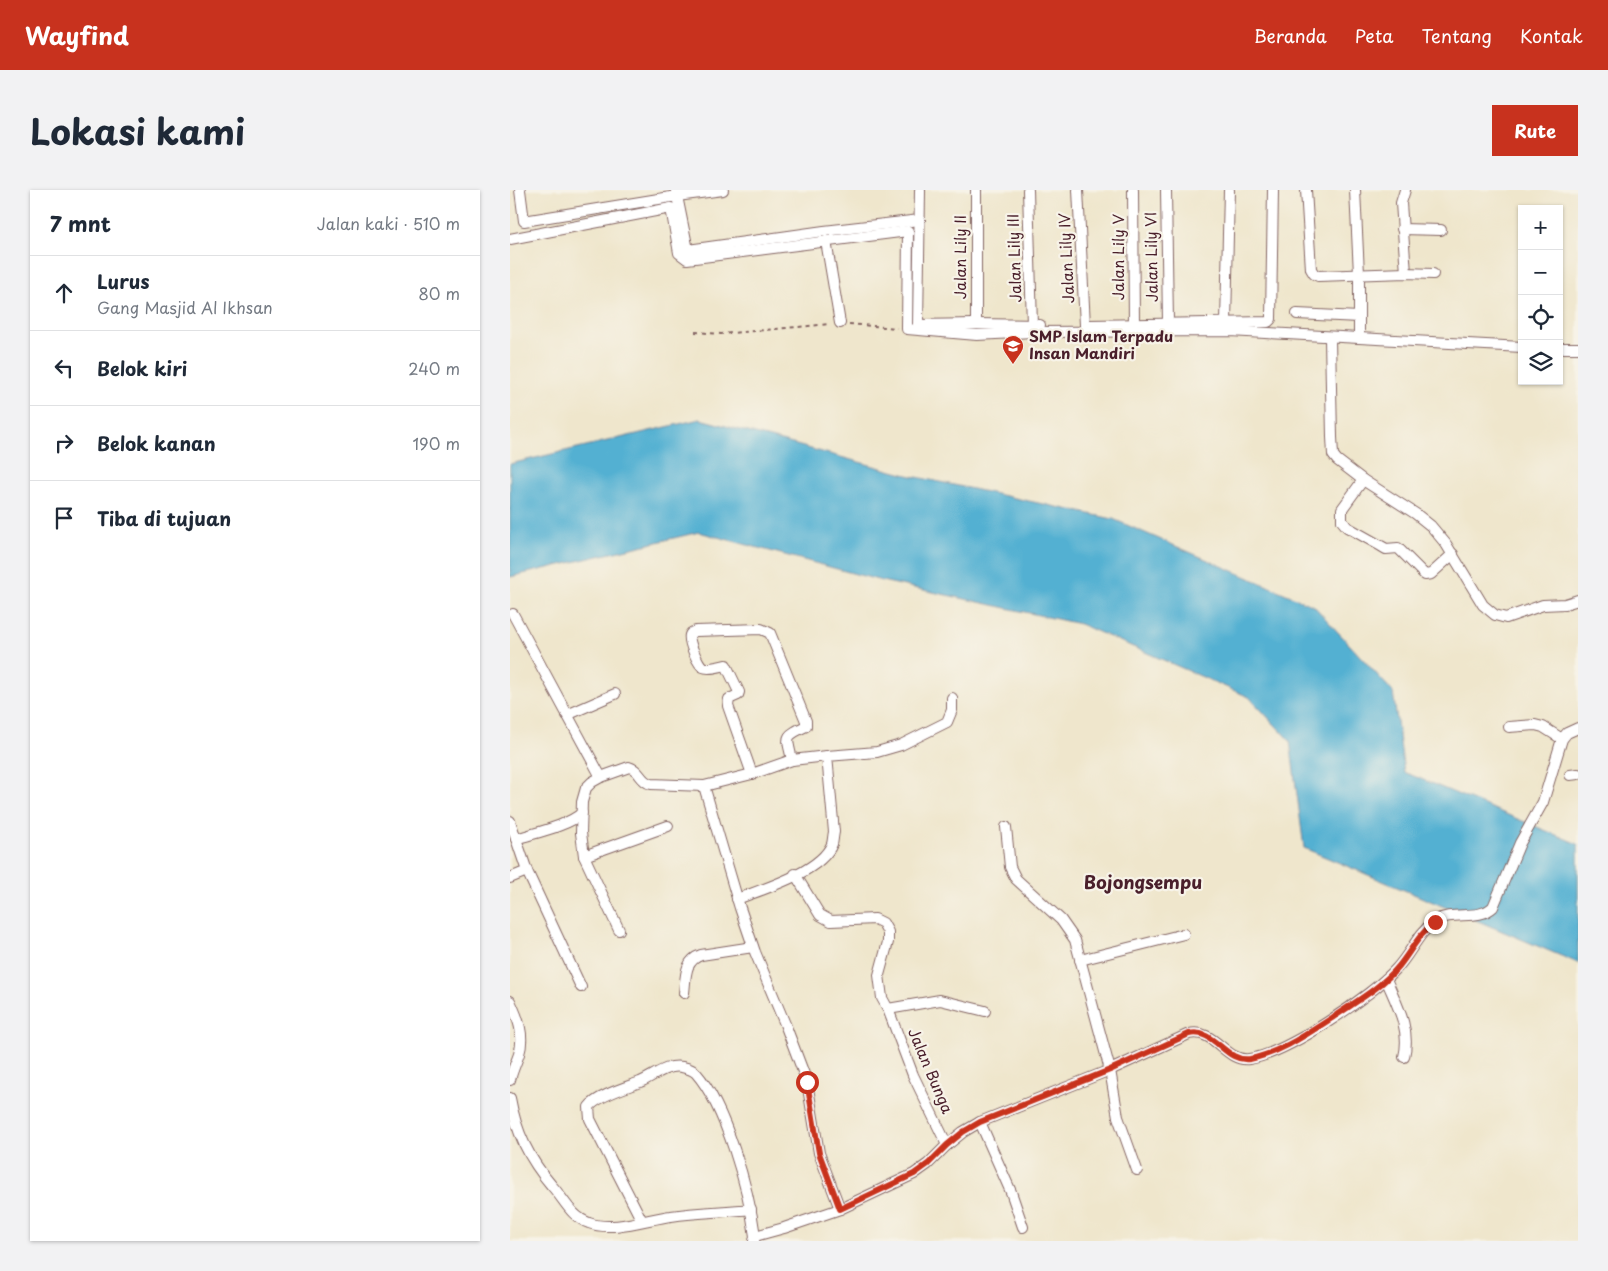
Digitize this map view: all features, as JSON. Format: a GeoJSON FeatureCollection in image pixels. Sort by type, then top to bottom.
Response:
{"type":"FeatureCollection","features":[{"type":"Feature","properties":{"kind":"street"},"geometry":{"type":"LineString","coordinates":[[520,190],[524,221],[676,193],[723,190]]}},
{"type":"Feature","properties":{"kind":"street"},"geometry":{"type":"LineString","coordinates":[[920,190],[918,325],[976,324],[1032,326],[1268,322],[1271,319],[1273,190]]}},
{"type":"Feature","properties":{"kind":"street","name":"Jalan Lily II"},"geometry":{"type":"LineString","coordinates":[[976,190],[976,324]]}},
{"type":"Feature","properties":{"kind":"street","name":"Jalan Lily III"},"geometry":{"type":"LineString","coordinates":[[1028,190],[1032,326]]}},
{"type":"Feature","properties":{"kind":"street","name":"Jalan Lily IV"},"geometry":{"type":"LineString","coordinates":[[1078,190],[1085,326]]}},
{"type":"Feature","properties":{"kind":"street","name":"Jalan Lily V"},"geometry":{"type":"LineString","coordinates":[[1133,190],[1134,324]]}},
{"type":"Feature","properties":{"kind":"street","name":"Jalan Lily VI"},"geometry":{"type":"LineString","coordinates":[[1166,190],[1168,323]]}},
{"type":"Feature","properties":{"kind":"street"},"geometry":{"type":"LineString","coordinates":[[1226,322],[1229,190]]}},
{"type":"Feature","properties":{"kind":"street"},"geometry":{"type":"LineString","coordinates":[[1306,190],[1311,269],[1314,274],[1318,276],[1433,274]]}},
{"type":"Feature","properties":{"kind":"street"},"geometry":{"type":"LineString","coordinates":[[1355,190],[1359,274],[1359,338]]}},
{"type":"Feature","properties":{"kind":"street"},"geometry":{"type":"LineString","coordinates":[[1404,190],[1401,203],[1406,273]]}},
{"type":"Feature","properties":{"kind":"street"},"geometry":{"type":"LineString","coordinates":[[676,193],[688,250],[920,220]]}},
{"type":"Feature","properties":{"kind":"street"},"geometry":{"type":"LineString","coordinates":[[510,239],[671,208],[679,253],[687,259],[908,231],[907,329],[976,335],[1032,332],[1270,332],[1330,338],[1518,347]]}},
{"type":"Feature","properties":{"kind":"street"},"geometry":{"type":"LineString","coordinates":[[1402,228],[1441,230]]}},
{"type":"Feature","properties":{"kind":"street"},"geometry":{"type":"LineString","coordinates":[[826,241],[840,323]]}},
{"type":"Feature","properties":{"kind":"street"},"geometry":{"type":"LineString","coordinates":[[1297,314],[1359,317]]}},
{"type":"Feature","properties":{"kind":"street"},"geometry":{"type":"LineString","coordinates":[[1330,338],[1333,455],[1342,465],[1416,514],[1441,537],[1488,611],[1499,617],[1514,616],[1543,605],[1565,604],[1578,600]]}},
{"type":"Feature","properties":{"kind":"street"},"geometry":{"type":"LineString","coordinates":[[1563,348],[1578,348]]}},
{"type":"Feature","properties":{"kind":"street"},"geometry":{"type":"LineString","coordinates":[[1363,480],[1342,509],[1342,521],[1347,527],[1386,549],[1398,548],[1425,575],[1431,574],[1453,554]]}},
{"type":"Feature","properties":{"kind":"street"},"geometry":{"type":"LineString","coordinates":[[513,614],[601,777]]}},
{"type":"Feature","properties":{"kind":"street"},"geometry":{"type":"LineString","coordinates":[[752,774],[728,706],[729,698],[738,695],[739,692],[726,665],[707,668],[699,664],[690,642],[691,632],[762,629],[770,633],[806,721],[806,726],[789,734],[792,760]]}},
{"type":"Feature","properties":{"kind":"street"},"geometry":{"type":"LineString","coordinates":[[567,715],[615,694]]}},
{"type":"Feature","properties":{"kind":"street"},"geometry":{"type":"LineString","coordinates":[[619,930],[584,856],[581,833],[583,794],[586,788],[601,777],[629,767],[636,770],[643,781],[651,784],[704,786],[752,774],[792,760],[877,752],[901,745],[947,722],[952,710],[952,698]]}},
{"type":"Feature","properties":{"kind":"street"},"geometry":{"type":"LineString","coordinates":[[1509,727],[1543,726],[1562,740]]}},
{"type":"Feature","properties":{"kind":"street"},"geometry":{"type":"LineString","coordinates":[[642,1221],[590,1119],[589,1107],[596,1100],[646,1079],[668,1067],[689,1068],[695,1072],[712,1097],[724,1124],[751,1209],[755,1239],[840,1209],[914,1174],[928,1164],[963,1132],[980,1122],[1110,1070],[1196,1032],[1209,1036],[1235,1057],[1248,1059],[1267,1054],[1299,1039],[1368,994],[1386,979],[1399,966],[1425,929],[1435,922],[1447,916],[1483,914],[1493,907],[1520,843],[1543,802],[1562,740],[1567,733],[1578,728]]}},
{"type":"Feature","properties":{"kind":"street"},"geometry":{"type":"LineString","coordinates":[[737,899],[795,874],[818,862],[826,853],[832,843],[834,832],[827,756]]}},
{"type":"Feature","properties":{"kind":"street"},"geometry":{"type":"LineString","coordinates":[[704,786],[753,947],[802,1069],[810,1096],[819,1153],[840,1209]]}},
{"type":"Feature","properties":{"kind":"street"},"geometry":{"type":"LineString","coordinates":[[516,838],[564,823],[582,813]]}},
{"type":"Feature","properties":{"kind":"street"},"geometry":{"type":"LineString","coordinates":[[510,820],[527,871],[581,987]]}},
{"type":"Feature","properties":{"kind":"street"},"geometry":{"type":"LineString","coordinates":[[584,856],[668,826]]}},
{"type":"Feature","properties":{"kind":"street"},"geometry":{"type":"LineString","coordinates":[[1006,826],[1012,873],[1051,910],[1069,930],[1075,940],[1110,1070],[1118,1117],[1137,1170]]}},
{"type":"Feature","properties":{"kind":"street"},"geometry":{"type":"LineString","coordinates":[[510,878],[527,871]]}},
{"type":"Feature","properties":{"kind":"street","name":"Jalan Bunga"},"geometry":{"type":"LineString","coordinates":[[795,874],[820,915],[831,921],[875,919],[883,923],[888,932],[888,942],[879,975],[879,988],[914,1075],[947,1145]]}},
{"type":"Feature","properties":{"kind":"street"},"geometry":{"type":"LineString","coordinates":[[1080,960],[1184,934]]}},
{"type":"Feature","properties":{"kind":"street"},"geometry":{"type":"LineString","coordinates":[[684,993],[687,966],[693,959],[701,955],[753,947]]}},
{"type":"Feature","properties":{"kind":"street"},"geometry":{"type":"LineString","coordinates":[[1386,979],[1406,1029],[1407,1044],[1404,1057]]}},
{"type":"Feature","properties":{"kind":"street"},"geometry":{"type":"LineString","coordinates":[[888,1008],[940,1000],[985,1011]]}},
{"type":"Feature","properties":{"kind":"street"},"geometry":{"type":"LineString","coordinates":[[510,1001],[522,1033],[522,1044],[519,1056],[512,1069],[510,1080]]}},
{"type":"Feature","properties":{"kind":"street"},"geometry":{"type":"LineString","coordinates":[[510,1098],[514,1119],[522,1143],[534,1164],[577,1217],[588,1223],[598,1226],[615,1226],[672,1216],[751,1209]]}},
{"type":"Feature","properties":{"kind":"street"},"geometry":{"type":"LineString","coordinates":[[980,1122],[1011,1192],[1023,1227]]}},
{"type":"Feature","properties":{"kind":"path"},"geometry":{"type":"LineString","coordinates":[[695,332],[721,334],[840,323],[907,329]]}},
{"type":"Feature","properties":{"kind":"water"},"geometry":{"type":"Polygon","coordinates":[[[700,419],[907,475],[1113,519],[1314,606],[1393,692],[1404,772],[1578,844],[1578,963],[1304,848],[1290,741],[1249,697],[1080,624],[882,581],[699,532],[510,577],[510,464],[700,419]]]}},
{"type":"Feature","properties":{"kind":"place","name":"SMP Islam Terpadu Insan Mandiri"},"geometry":{"type":"Point","coordinates":[1013,365]}},
{"type":"Feature","properties":{"kind":"district","name":"Bojongsempu"},"geometry":{"type":"Point","coordinates":[1143,883]}},
{"type":"Feature","properties":{"kind":"route"},"geometry":{"type":"LineString","coordinates":[[807,1082],[819,1153],[840,1209],[914,1174],[928,1164],[963,1132],[980,1122],[1110,1070],[1189,1034],[1202,1033],[1209,1036],[1235,1057],[1248,1059],[1267,1054],[1299,1039],[1368,994],[1386,979],[1399,966],[1425,929],[1435,922]]}}]}
